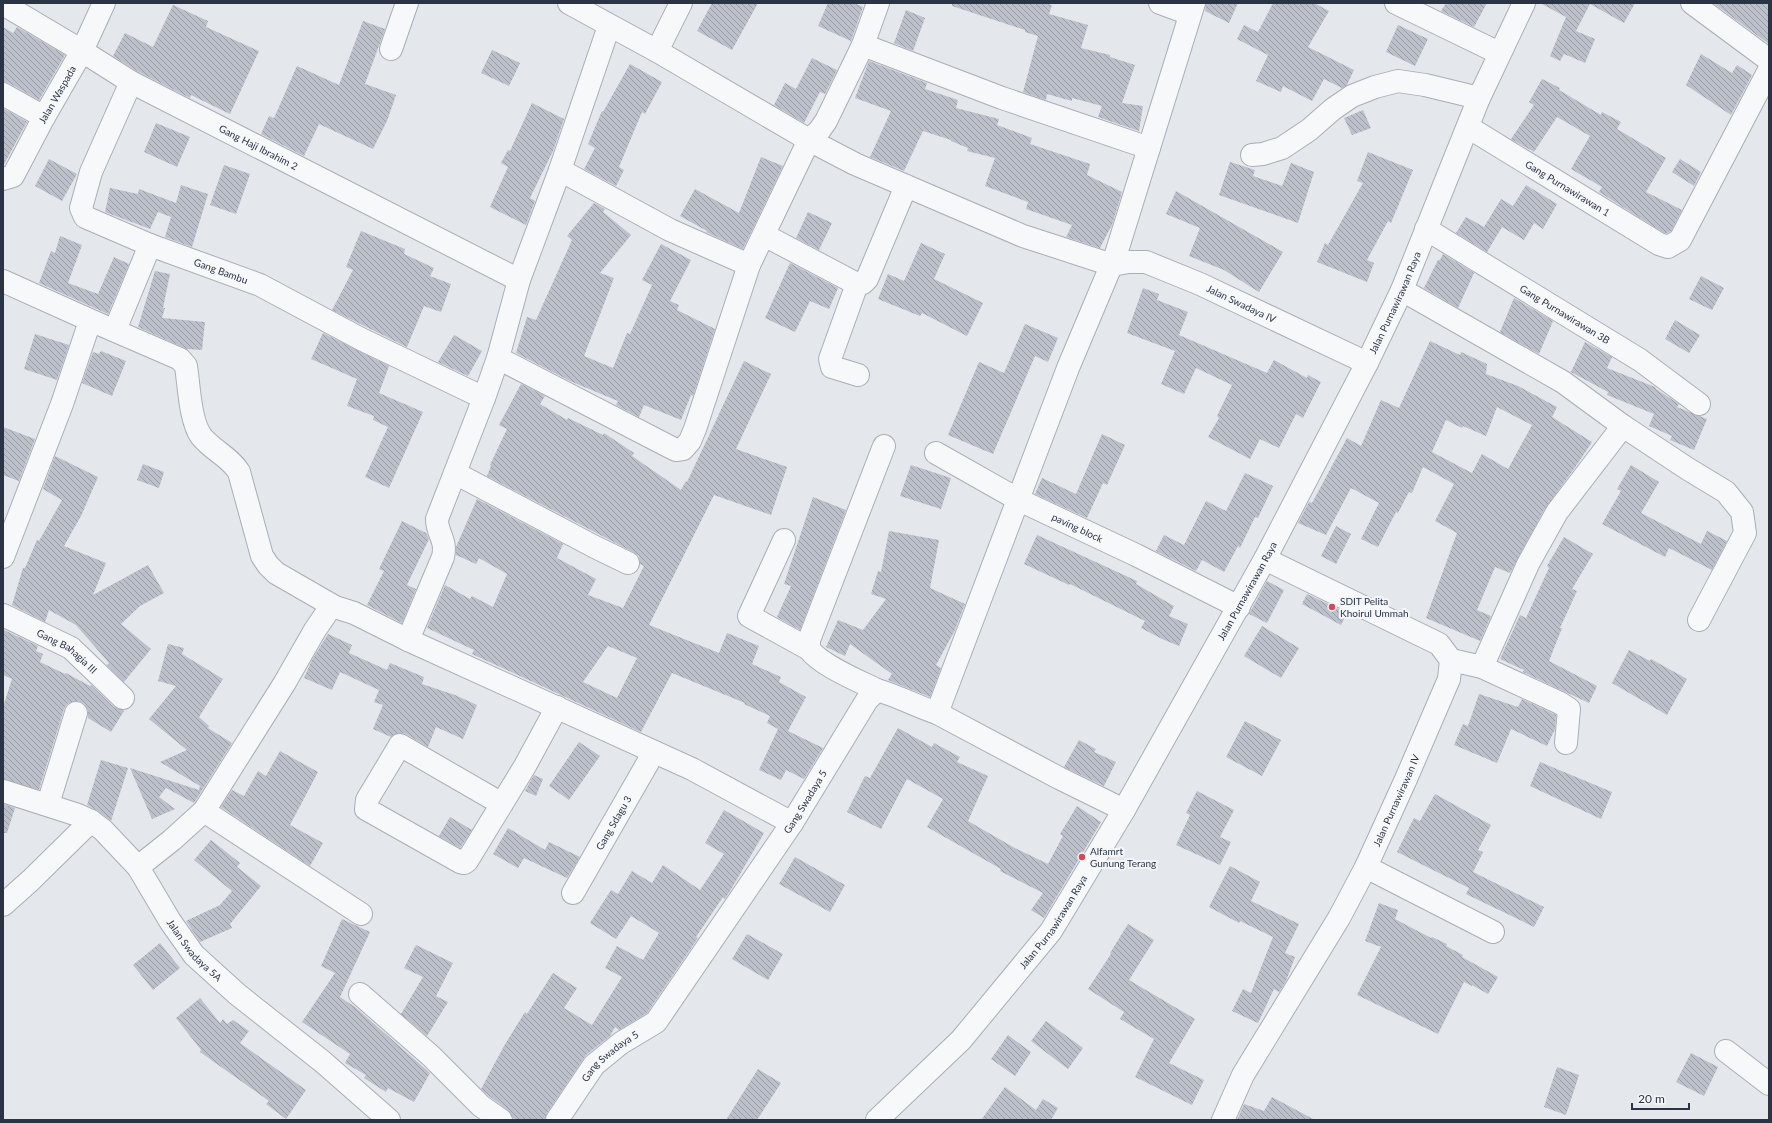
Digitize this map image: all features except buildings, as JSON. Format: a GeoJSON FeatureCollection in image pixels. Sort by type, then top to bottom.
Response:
{"type":"FeatureCollection","features":[{"type":"Feature","properties":{"kind":"street","name":"Jalan Waspada"},"geometry":{"type":"LineString","coordinates":[[3,179],[13,176],[44,117],[82,51],[104,3]]}},
{"type":"Feature","properties":{"kind":"street"},"geometry":{"type":"LineString","coordinates":[[391,49],[407,3]]}},
{"type":"Feature","properties":{"kind":"street"},"geometry":{"type":"LineString","coordinates":[[569,3],[657,51],[809,140],[855,164],[1023,236],[1112,265]]}},
{"type":"Feature","properties":{"kind":"street"},"geometry":{"type":"LineString","coordinates":[[657,51],[681,3]]}},
{"type":"Feature","properties":{"kind":"street"},"geometry":{"type":"LineString","coordinates":[[498,358],[676,450],[684,449],[690,441],[695,429],[748,265],[764,235],[809,140],[819,131],[826,121],[863,45],[878,3]]}},
{"type":"Feature","properties":{"kind":"street"},"geometry":{"type":"LineString","coordinates":[[937,713],[1068,368],[1112,265],[1149,148],[1192,8],[1160,3]]}},
{"type":"Feature","properties":{"kind":"street"},"geometry":{"type":"LineString","coordinates":[[1396,3],[1499,54]]}},
{"type":"Feature","properties":{"kind":"street","name":"Jalan Purnawirawan Raya"},"geometry":{"type":"LineString","coordinates":[[877,1120],[961,1040],[1051,931],[1124,810],[1239,607],[1367,363],[1402,290],[1468,127],[1478,98],[1524,3]]}},
{"type":"Feature","properties":{"kind":"street"},"geometry":{"type":"LineString","coordinates":[[1692,3],[1769,60]]}},
{"type":"Feature","properties":{"kind":"street","name":"Gang Haji Ibrahim 2"},"geometry":{"type":"LineString","coordinates":[[3,4],[131,82],[519,280]]}},
{"type":"Feature","properties":{"kind":"street"},"geometry":{"type":"LineString","coordinates":[[408,640],[443,557],[445,548],[444,540],[438,530],[437,519],[498,358],[519,280],[560,170],[609,26]]}},
{"type":"Feature","properties":{"kind":"street"},"geometry":{"type":"LineString","coordinates":[[863,45],[1002,98],[1149,148]]}},
{"type":"Feature","properties":{"kind":"street","name":"Gang Purnawirawan 1"},"geometry":{"type":"LineString","coordinates":[[1468,127],[1659,244],[1668,247],[1680,240],[1769,70]]}},
{"type":"Feature","properties":{"kind":"street"},"geometry":{"type":"LineString","coordinates":[[1252,155],[1263,154],[1282,148],[1309,130],[1333,109],[1352,96],[1374,87],[1398,81],[1425,85],[1478,98]]}},
{"type":"Feature","properties":{"kind":"street","name":"Gang Bambu"},"geometry":{"type":"LineString","coordinates":[[131,82],[91,172],[81,208],[85,217],[150,245],[260,285],[361,339],[484,398]]}},
{"type":"Feature","properties":{"kind":"street"},"geometry":{"type":"LineString","coordinates":[[3,94],[44,117]]}},
{"type":"Feature","properties":{"kind":"street"},"geometry":{"type":"LineString","coordinates":[[560,170],[670,230],[748,265]]}},
{"type":"Feature","properties":{"kind":"street"},"geometry":{"type":"LineString","coordinates":[[764,235],[857,284],[863,283],[867,279],[906,186]]}},
{"type":"Feature","properties":{"kind":"street","name":"Gang Purnawirawan 3B"},"geometry":{"type":"LineString","coordinates":[[1426,229],[1640,360],[1699,404]]}},
{"type":"Feature","properties":{"kind":"street"},"geometry":{"type":"LineString","coordinates":[[114,330],[150,245]]}},
{"type":"Feature","properties":{"kind":"street","name":"Jalan Swadaya IV"},"geometry":{"type":"LineString","coordinates":[[1112,265],[1129,262],[1146,262],[1200,284],[1367,363]]}},
{"type":"Feature","properties":{"kind":"street"},"geometry":{"type":"LineString","coordinates":[[3,281],[180,359],[186,366],[194,422],[201,436],[235,466],[239,472],[262,556],[276,573],[335,607],[354,613],[408,640],[692,769],[792,823]]}},
{"type":"Feature","properties":{"kind":"street"},"geometry":{"type":"LineString","coordinates":[[857,284],[830,359],[832,367],[858,375]]}},
{"type":"Feature","properties":{"kind":"street"},"geometry":{"type":"LineString","coordinates":[[1402,290],[1563,382],[1623,426],[1726,492],[1742,512],[1745,532],[1699,620]]}},
{"type":"Feature","properties":{"kind":"street"},"geometry":{"type":"LineString","coordinates":[[3,557],[57,418],[87,332],[88,324],[83,317]]}},
{"type":"Feature","properties":{"kind":"street"},"geometry":{"type":"LineString","coordinates":[[1482,667],[1528,564],[1557,512],[1623,426]]}},
{"type":"Feature","properties":{"kind":"street"},"geometry":{"type":"LineString","coordinates":[[809,649],[809,640],[884,446]]}},
{"type":"Feature","properties":{"kind":"street","name":"paving block"},"geometry":{"type":"LineString","coordinates":[[936,453],[1019,500],[1136,555],[1239,607]]}},
{"type":"Feature","properties":{"kind":"street"},"geometry":{"type":"LineString","coordinates":[[455,473],[595,547],[628,562]]}},
{"type":"Feature","properties":{"kind":"street"},"geometry":{"type":"LineString","coordinates":[[784,540],[749,616],[809,649],[814,656],[855,679],[877,690],[893,694],[924,709],[937,713],[1059,778],[1124,810]]}},
{"type":"Feature","properties":{"kind":"street"},"geometry":{"type":"LineString","coordinates":[[1265,559],[1439,644],[1451,660],[1482,667],[1560,703],[1569,709],[1566,743]]}},
{"type":"Feature","properties":{"kind":"street"},"geometry":{"type":"LineString","coordinates":[[138,867],[172,840],[204,811],[284,684],[315,630],[330,608],[335,607]]}},
{"type":"Feature","properties":{"kind":"street","name":"Gang Bahagia III"},"geometry":{"type":"LineString","coordinates":[[3,615],[71,648],[123,698]]}},
{"type":"Feature","properties":{"kind":"street","name":"Jalan Purnawirawan IV"},"geometry":{"type":"LineString","coordinates":[[1223,1120],[1243,1075],[1340,918],[1366,867],[1449,679],[1451,660]]}},
{"type":"Feature","properties":{"kind":"street","name":"Gang Swadaya 5"},"geometry":{"type":"LineString","coordinates":[[557,1120],[594,1066],[621,1043],[656,1022],[792,823],[867,700],[877,690]]}},
{"type":"Feature","properties":{"kind":"street"},"geometry":{"type":"LineString","coordinates":[[502,804],[400,745],[367,800],[366,809],[464,863],[502,804],[529,759],[557,707]]}},
{"type":"Feature","properties":{"kind":"street"},"geometry":{"type":"LineString","coordinates":[[48,804],[76,713]]}},
{"type":"Feature","properties":{"kind":"street","name":"Gang Sdagu 3"},"geometry":{"type":"LineString","coordinates":[[572,892],[654,752]]}},
{"type":"Feature","properties":{"kind":"street","name":"Jalan Swadaya 5A"},"geometry":{"type":"LineString","coordinates":[[3,791],[48,804],[91,821],[103,830],[138,867],[170,921],[194,955],[237,994],[323,1062],[389,1120]]}},
{"type":"Feature","properties":{"kind":"street"},"geometry":{"type":"LineString","coordinates":[[204,811],[361,914]]}},
{"type":"Feature","properties":{"kind":"street"},"geometry":{"type":"LineString","coordinates":[[3,905],[31,880],[91,821]]}},
{"type":"Feature","properties":{"kind":"street"},"geometry":{"type":"LineString","coordinates":[[1366,867],[1493,932]]}},
{"type":"Feature","properties":{"kind":"street"},"geometry":{"type":"LineString","coordinates":[[360,994],[431,1056],[481,1106],[501,1120]]}},
{"type":"Feature","properties":{"kind":"street"},"geometry":{"type":"LineString","coordinates":[[1726,1051],[1769,1084]]}},
{"type":"Feature","properties":{"kind":"place","name":"SDIT Pelita Khoirul Ummah"},"geometry":{"type":"Point","coordinates":[1332,607]}},
{"type":"Feature","properties":{"kind":"place","name":"Alfamrt Gunung Terang"},"geometry":{"type":"Point","coordinates":[1082,857]}}]}
